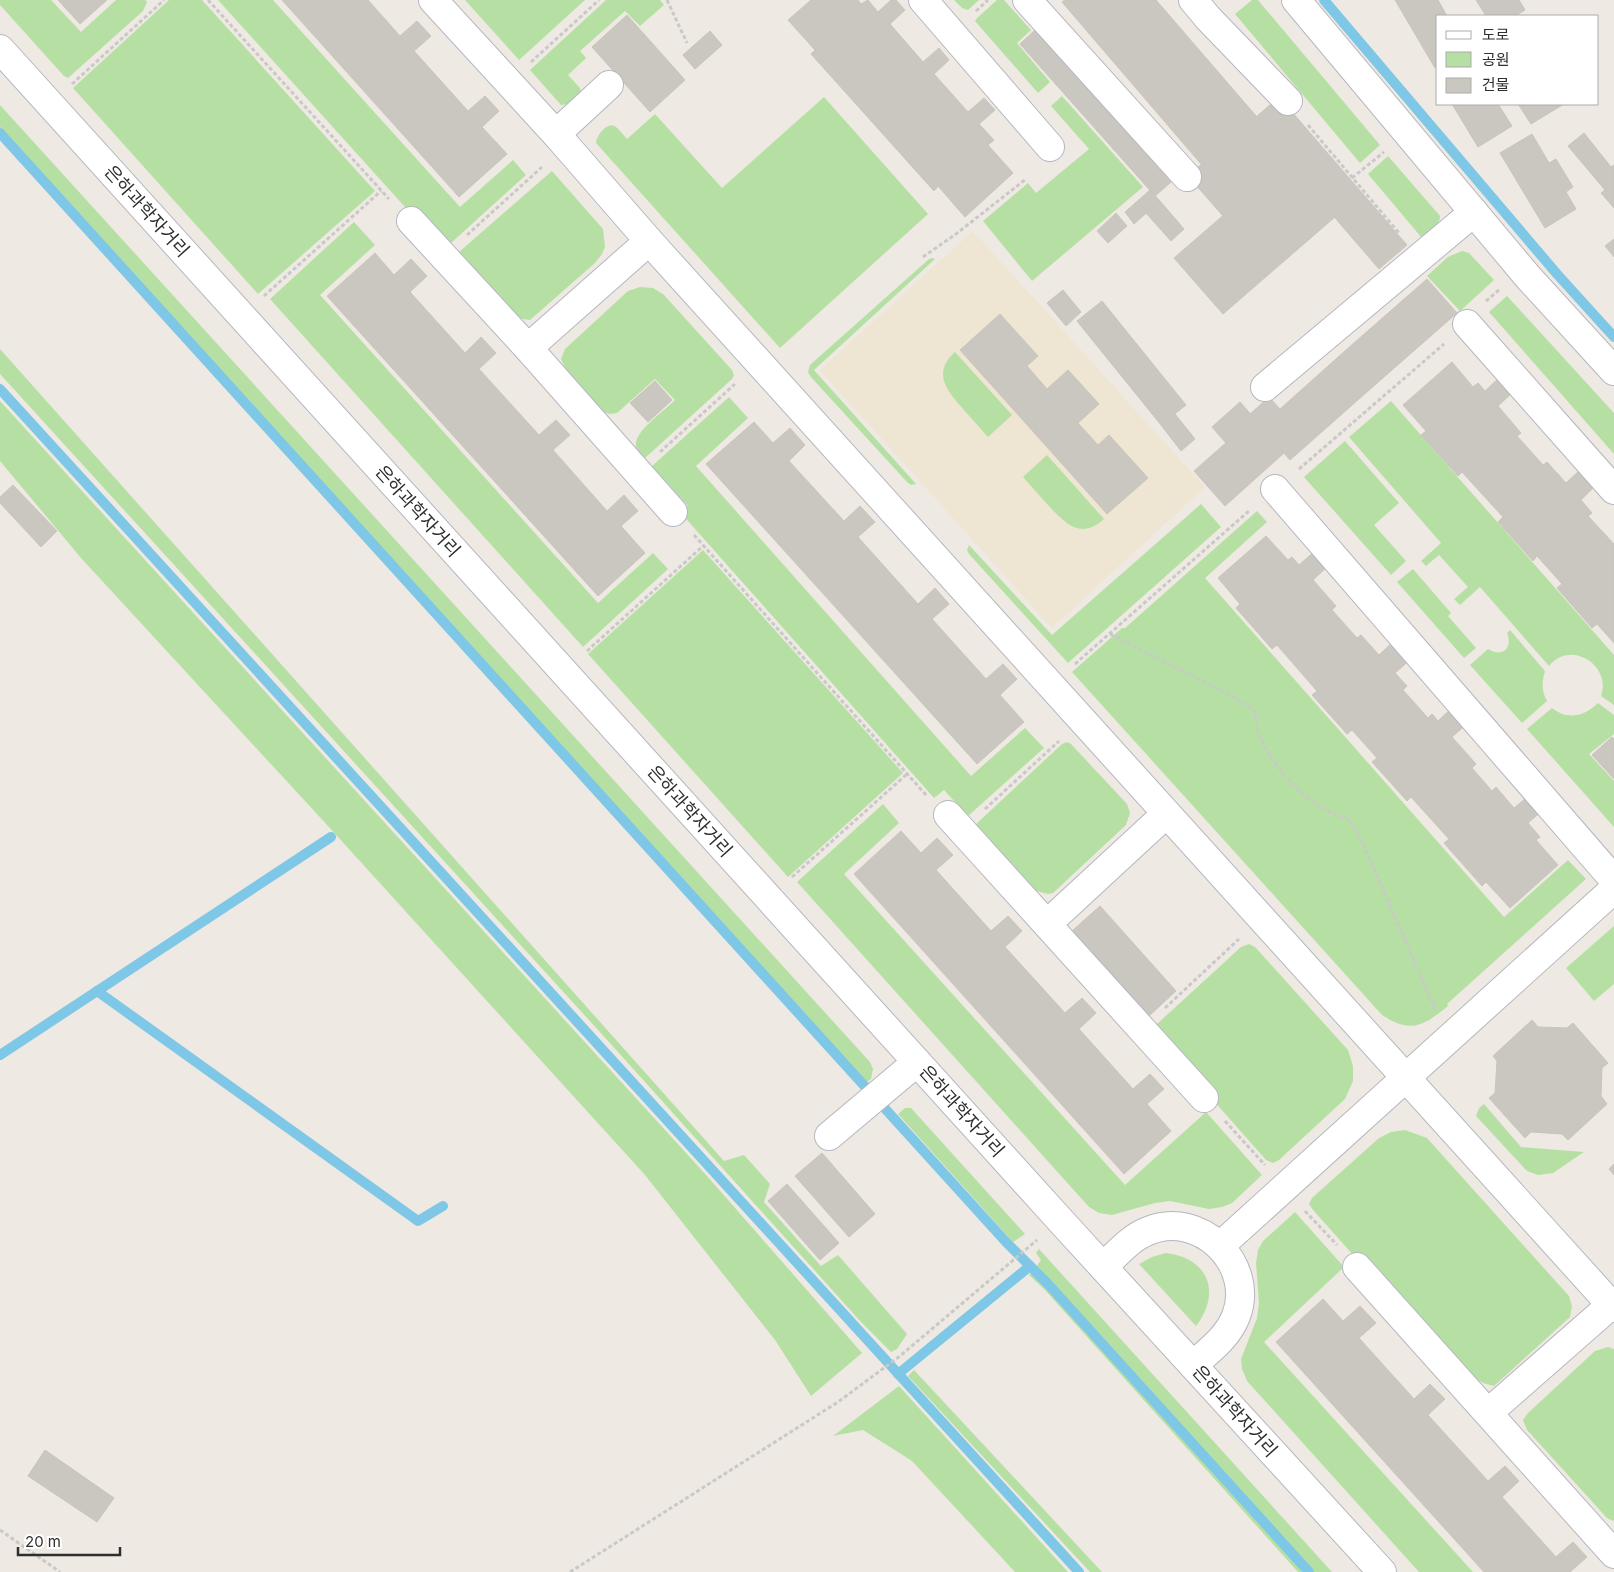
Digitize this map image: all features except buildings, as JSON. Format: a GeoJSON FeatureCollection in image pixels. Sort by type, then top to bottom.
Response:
{"type":"FeatureCollection","features":[{"type":"Feature","properties":{"kind":"street"},"geometry":{"type":"LineString","coordinates":[[433,0],[556,134],[649,241],[1405,1078],[1428,1101],[1612,1307],[1489,1412]]}},
{"type":"Feature","properties":{"kind":"street"},"geometry":{"type":"LineString","coordinates":[[923,0],[1050,147]]}},
{"type":"Feature","properties":{"kind":"street"},"geometry":{"type":"LineString","coordinates":[[1193,0],[1288,101]]}},
{"type":"Feature","properties":{"kind":"street"},"geometry":{"type":"LineString","coordinates":[[1296,0],[1528,277],[1614,372]]}},
{"type":"Feature","properties":{"kind":"street"},"geometry":{"type":"LineString","coordinates":[[1032,2],[1187,177]]}},
{"type":"Feature","properties":{"kind":"street","name":"은하과학자거리"},"geometry":{"type":"LineString","coordinates":[[0,49],[1060,1220],[1382,1572]]}},
{"type":"Feature","properties":{"kind":"street"},"geometry":{"type":"LineString","coordinates":[[556,134],[609,85]]}},
{"type":"Feature","properties":{"kind":"street"},"geometry":{"type":"LineString","coordinates":[[1265,388],[1474,212]]}},
{"type":"Feature","properties":{"kind":"street"},"geometry":{"type":"LineString","coordinates":[[411,221],[528,348],[673,512]]}},
{"type":"Feature","properties":{"kind":"street"},"geometry":{"type":"LineString","coordinates":[[528,348],[649,241]]}},
{"type":"Feature","properties":{"kind":"street"},"geometry":{"type":"LineString","coordinates":[[1467,324],[1614,490]]}},
{"type":"Feature","properties":{"kind":"street"},"geometry":{"type":"LineString","coordinates":[[1275,490],[1614,880]]}},
{"type":"Feature","properties":{"kind":"street"},"geometry":{"type":"LineString","coordinates":[[1047,924],[1166,814]]}},
{"type":"Feature","properties":{"kind":"street"},"geometry":{"type":"LineString","coordinates":[[956,823],[1204,1098]]}},
{"type":"Feature","properties":{"kind":"street"},"geometry":{"type":"LineString","coordinates":[[1220,1246],[1614,889]]}},
{"type":"Feature","properties":{"kind":"street"},"geometry":{"type":"LineString","coordinates":[[829,1136],[917,1062]]}},
{"type":"Feature","properties":{"kind":"street"},"geometry":{"type":"LineString","coordinates":[[1103,1267],[1136,1236],[1164,1226],[1179,1226],[1194,1230],[1208,1236],[1220,1246],[1236,1270],[1239,1285],[1236,1315],[1230,1329],[1220,1341],[1193,1365]]}},
{"type":"Feature","properties":{"kind":"street"},"geometry":{"type":"LineString","coordinates":[[1357,1267],[1612,1548]]}},
{"type":"Feature","properties":{"kind":"path"},"geometry":{"type":"LineString","coordinates":[[68,88],[164,0]]}},
{"type":"Feature","properties":{"kind":"path"},"geometry":{"type":"LineString","coordinates":[[208,0],[381,191],[411,221]]}},
{"type":"Feature","properties":{"kind":"path"},"geometry":{"type":"LineString","coordinates":[[529,63],[599,0]]}},
{"type":"Feature","properties":{"kind":"path"},"geometry":{"type":"LineString","coordinates":[[667,0],[687,43]]}},
{"type":"Feature","properties":{"kind":"path"},"geometry":{"type":"LineString","coordinates":[[975,12],[988,0]]}},
{"type":"Feature","properties":{"kind":"path"},"geometry":{"type":"LineString","coordinates":[[1288,101],[1420,257]]}},
{"type":"Feature","properties":{"kind":"path"},"geometry":{"type":"LineString","coordinates":[[1352,178],[1390,147]]}},
{"type":"Feature","properties":{"kind":"path"},"geometry":{"type":"LineString","coordinates":[[444,256],[543,166]]}},
{"type":"Feature","properties":{"kind":"path"},"geometry":{"type":"LineString","coordinates":[[923,257],[956,234],[1026,179]]}},
{"type":"Feature","properties":{"kind":"path"},"geometry":{"type":"LineString","coordinates":[[260,300],[381,191]]}},
{"type":"Feature","properties":{"kind":"path"},"geometry":{"type":"LineString","coordinates":[[638,473],[737,382]]}},
{"type":"Feature","properties":{"kind":"path"},"geometry":{"type":"LineString","coordinates":[[673,512],[929,799],[956,823],[1062,738]]}},
{"type":"Feature","properties":{"kind":"path"},"geometry":{"type":"LineString","coordinates":[[582,655],[703,546]]}},
{"type":"Feature","properties":{"kind":"path"},"geometry":{"type":"LineString","coordinates":[[1110,634],[1234,697],[1255,711],[1259,734],[1274,764],[1309,800],[1336,816],[1350,820],[1363,844],[1436,1010]]}},
{"type":"Feature","properties":{"kind":"path"},"geometry":{"type":"LineString","coordinates":[[787,882],[907,774]]}},
{"type":"Feature","properties":{"kind":"path"},"geometry":{"type":"LineString","coordinates":[[1142,1030],[1242,936]]}},
{"type":"Feature","properties":{"kind":"path"},"geometry":{"type":"LineString","coordinates":[[1204,1098],[1271,1171]]}},
{"type":"Feature","properties":{"kind":"path"},"geometry":{"type":"LineString","coordinates":[[1304,1209],[1357,1267]]}},
{"type":"Feature","properties":{"kind":"path"},"geometry":{"type":"LineString","coordinates":[[570,1572],[838,1402],[877,1374],[1060,1220]]}},
{"type":"Feature","properties":{"kind":"path"},"geometry":{"type":"LineString","coordinates":[[0,1530],[60,1572]]}},
{"type":"Feature","properties":{"kind":"shaded area"},"geometry":{"type":"Polygon","coordinates":[[[973,231],[1205,487],[1052,628],[820,370],[973,231]]]}},
{"type":"Feature","properties":{"kind":"green space"},"geometry":{"type":"Polygon","coordinates":[[[0,0],[51,0],[81,32],[116,0],[145,0],[147,2],[143,11],[68,78],[64,76],[0,5],[0,0]]]}},
{"type":"Feature","properties":{"kind":"green space"},"geometry":{"type":"Polygon","coordinates":[[[169,0],[202,0],[375,191],[258,294],[73,88],[169,0]]]}},
{"type":"Feature","properties":{"kind":"green space"},"geometry":{"type":"Polygon","coordinates":[[[218,0],[273,0],[460,207],[513,160],[526,175],[451,243],[422,211],[414,217],[218,0]]]}},
{"type":"Feature","properties":{"kind":"green space"},"geometry":{"type":"Polygon","coordinates":[[[465,0],[585,0],[519,60],[465,0]]]}},
{"type":"Feature","properties":{"kind":"green space"},"geometry":{"type":"Polygon","coordinates":[[[606,0],[660,0],[664,5],[640,26],[625,11],[580,51],[586,58],[568,75],[580,88],[581,92],[569,104],[561,105],[530,70],[606,0]]]}},
{"type":"Feature","properties":{"kind":"green space"},"geometry":{"type":"Polygon","coordinates":[[[954,0],[979,0],[968,10],[962,8],[954,0]]]}},
{"type":"Feature","properties":{"kind":"green space"},"geometry":{"type":"Polygon","coordinates":[[[997,0],[1004,0],[1031,30],[1017,43],[1050,82],[1038,93],[975,21],[997,0]]]}},
{"type":"Feature","properties":{"kind":"green space"},"geometry":{"type":"Polygon","coordinates":[[[1252,0],[1258,0],[1380,145],[1360,163],[1235,14],[1252,0]]]}},
{"type":"Feature","properties":{"kind":"green space"},"geometry":{"type":"Polygon","coordinates":[[[1062,96],[1143,187],[1032,281],[983,221],[1028,183],[1036,193],[1089,149],[1051,106],[1062,96]]]}},
{"type":"Feature","properties":{"kind":"green space"},"geometry":{"type":"Polygon","coordinates":[[[824,97],[928,214],[780,348],[596,143],[600,133],[609,126],[616,127],[627,139],[655,114],[722,188],[824,97]]]}},
{"type":"Feature","properties":{"kind":"green space"},"geometry":{"type":"Polygon","coordinates":[[[0,105],[870,1062],[873,1069],[871,1079],[866,1083],[0,127],[0,105]]]}},
{"type":"Feature","properties":{"kind":"green space"},"geometry":{"type":"Polygon","coordinates":[[[1388,156],[1440,216],[1436,226],[1422,238],[1368,174],[1388,156]]]}},
{"type":"Feature","properties":{"kind":"green space"},"geometry":{"type":"Polygon","coordinates":[[[552,171],[603,229],[605,247],[595,263],[530,320],[515,318],[459,252],[552,171]]]}},
{"type":"Feature","properties":{"kind":"green space"},"geometry":{"type":"Polygon","coordinates":[[[354,222],[375,245],[320,295],[598,603],[653,553],[668,569],[583,647],[270,299],[354,222]]]}},
{"type":"Feature","properties":{"kind":"green space"},"geometry":{"type":"Polygon","coordinates":[[[1462,251],[1469,253],[1494,280],[1460,311],[1427,276],[1448,257],[1462,251]]]}},
{"type":"Feature","properties":{"kind":"green space"},"geometry":{"type":"Polygon","coordinates":[[[932,258],[935,259],[814,370],[916,484],[911,485],[808,372],[810,365],[932,258]]]}},
{"type":"Feature","properties":{"kind":"green space"},"geometry":{"type":"Polygon","coordinates":[[[640,287],[653,288],[663,294],[732,370],[734,375],[732,379],[645,458],[637,449],[638,436],[675,400],[655,379],[617,413],[603,412],[566,370],[561,359],[565,349],[628,291],[640,287]]]}},
{"type":"Feature","properties":{"kind":"green space"},"geometry":{"type":"Polygon","coordinates":[[[1507,296],[1614,413],[1614,454],[1489,312],[1507,296]]]}},
{"type":"Feature","properties":{"kind":"green space"},"geometry":{"type":"Polygon","coordinates":[[[0,349],[724,1161],[744,1155],[770,1184],[764,1202],[821,1266],[838,1255],[907,1334],[897,1349],[891,1352],[861,1322],[609,1042],[0,374],[0,349]]]}},
{"type":"Feature","properties":{"kind":"green space"},"geometry":{"type":"Polygon","coordinates":[[[955,352],[1012,415],[988,437],[952,396],[944,382],[944,367],[955,352]]]}},
{"type":"Feature","properties":{"kind":"green space"},"geometry":{"type":"Polygon","coordinates":[[[729,397],[748,418],[696,466],[971,776],[1025,728],[1044,748],[968,816],[944,790],[934,798],[680,512],[688,506],[652,466],[729,397]]]}},
{"type":"Feature","properties":{"kind":"green space"},"geometry":{"type":"Polygon","coordinates":[[[0,401],[707,1176],[862,1353],[811,1396],[775,1340],[645,1175],[81,558],[0,461],[0,401]]]}},
{"type":"Feature","properties":{"kind":"green space"},"geometry":{"type":"Polygon","coordinates":[[[1391,401],[1614,655],[1614,705],[1601,696],[1603,685],[1600,674],[1587,659],[1578,655],[1568,655],[1558,658],[1549,666],[1480,587],[1460,605],[1454,599],[1468,587],[1439,555],[1426,566],[1421,561],[1441,543],[1349,437],[1391,401]]]}},
{"type":"Feature","properties":{"kind":"green space"},"geometry":{"type":"Polygon","coordinates":[[[1345,441],[1399,503],[1374,525],[1406,561],[1391,575],[1304,477],[1345,441]]]}},
{"type":"Feature","properties":{"kind":"green space"},"geometry":{"type":"Polygon","coordinates":[[[1047,455],[1104,519],[1095,525],[1080,529],[1066,522],[1047,504],[1023,477],[1047,455]]]}},
{"type":"Feature","properties":{"kind":"green space"},"geometry":{"type":"Polygon","coordinates":[[[1201,504],[1221,527],[1068,663],[967,550],[969,545],[1052,635],[1201,504]]]}},
{"type":"Feature","properties":{"kind":"green space"},"geometry":{"type":"Polygon","coordinates":[[[1257,511],[1267,522],[1205,578],[1504,917],[1568,860],[1586,879],[1447,1004],[1448,1006],[1424,1023],[1409,1026],[1392,1021],[1382,1015],[1072,672],[1122,628],[1125,628],[1257,511]]]}},
{"type":"Feature","properties":{"kind":"green space"},"geometry":{"type":"Polygon","coordinates":[[[703,550],[903,773],[788,877],[588,654],[703,550]]]}},
{"type":"Feature","properties":{"kind":"green space"},"geometry":{"type":"Polygon","coordinates":[[[1413,569],[1451,613],[1448,616],[1476,648],[1464,658],[1397,582],[1413,569]]]}},
{"type":"Feature","properties":{"kind":"green space"},"geometry":{"type":"Polygon","coordinates":[[[1510,630],[1545,671],[1543,686],[1547,701],[1522,723],[1470,665],[1488,649],[1493,652],[1505,650],[1509,643],[1507,633],[1510,630]]]}},
{"type":"Feature","properties":{"kind":"green space"},"geometry":{"type":"Polygon","coordinates":[[[1598,703],[1614,715],[1614,734],[1589,754],[1614,781],[1614,827],[1527,729],[1552,708],[1564,714],[1575,715],[1593,708],[1598,703]]]}},
{"type":"Feature","properties":{"kind":"green space"},"geometry":{"type":"Polygon","coordinates":[[[1067,742],[1127,804],[1130,813],[1126,825],[1053,893],[1048,894],[1033,890],[974,826],[1062,744],[1067,742]]]}},
{"type":"Feature","properties":{"kind":"green space"},"geometry":{"type":"Polygon","coordinates":[[[883,804],[899,823],[844,874],[1125,1185],[1206,1112],[1262,1175],[1232,1203],[1222,1207],[1209,1209],[1170,1201],[1155,1203],[1112,1215],[1099,1213],[1089,1207],[797,882],[883,804]]]}},
{"type":"Feature","properties":{"kind":"green space"},"geometry":{"type":"Polygon","coordinates":[[[1614,926],[1614,984],[1594,1001],[1566,968],[1614,926]]]}},
{"type":"Feature","properties":{"kind":"green space"},"geometry":{"type":"Polygon","coordinates":[[[1249,944],[1255,947],[1348,1050],[1353,1066],[1353,1081],[1345,1099],[1279,1160],[1273,1163],[1266,1160],[1206,1092],[1212,1086],[1157,1024],[1241,947],[1249,944]]]}},
{"type":"Feature","properties":{"kind":"green space"},"geometry":{"type":"Polygon","coordinates":[[[1484,1104],[1521,1147],[1584,1152],[1553,1173],[1538,1175],[1527,1171],[1476,1116],[1479,1108],[1484,1104]]]}},
{"type":"Feature","properties":{"kind":"green space"},"geometry":{"type":"Polygon","coordinates":[[[905,1108],[911,1108],[1025,1234],[1013,1242],[898,1114],[905,1108]]]}},
{"type":"Feature","properties":{"kind":"green space"},"geometry":{"type":"Polygon","coordinates":[[[1405,1130],[1427,1138],[1569,1296],[1572,1306],[1570,1317],[1494,1386],[1476,1379],[1370,1260],[1363,1266],[1309,1204],[1312,1198],[1379,1138],[1391,1132],[1405,1130]]]}},
{"type":"Feature","properties":{"kind":"green space"},"geometry":{"type":"Polygon","coordinates":[[[1295,1212],[1344,1267],[1264,1342],[1473,1572],[1419,1572],[1247,1381],[1242,1369],[1241,1359],[1257,1318],[1259,1303],[1256,1263],[1258,1250],[1263,1241],[1295,1212]]]}},
{"type":"Feature","properties":{"kind":"green space"},"geometry":{"type":"Polygon","coordinates":[[[1039,1249],[1332,1572],[1313,1572],[1036,1267],[1041,1260],[1036,1253],[1039,1249]]]}},
{"type":"Feature","properties":{"kind":"green space"},"geometry":{"type":"Polygon","coordinates":[[[1166,1253],[1180,1256],[1192,1262],[1201,1269],[1206,1279],[1209,1289],[1208,1301],[1204,1313],[1196,1326],[1139,1264],[1152,1257],[1166,1253]]]}},
{"type":"Feature","properties":{"kind":"green space"},"geometry":{"type":"Polygon","coordinates":[[[1033,1272],[1306,1572],[1298,1572],[1045,1290],[1029,1275],[1033,1272]]]}},
{"type":"Feature","properties":{"kind":"green space"},"geometry":{"type":"Polygon","coordinates":[[[1608,1347],[1614,1349],[1613,1521],[1607,1518],[1527,1430],[1523,1420],[1528,1413],[1595,1351],[1608,1347]]]}},
{"type":"Feature","properties":{"kind":"green space"},"geometry":{"type":"Polygon","coordinates":[[[914,1370],[1102,1572],[1090,1572],[908,1376],[914,1370]]]}},
{"type":"Feature","properties":{"kind":"green space"},"geometry":{"type":"Polygon","coordinates":[[[899,1386],[1068,1572],[1015,1572],[912,1461],[863,1430],[833,1436],[899,1386]]]}},
{"type":"Feature","properties":{"kind":"waterway"},"geometry":{"type":"LineString","coordinates":[[1324,0],[1557,274],[1614,337]]}},
{"type":"Feature","properties":{"kind":"waterway"},"geometry":{"type":"LineString","coordinates":[[0,133],[1006,1242],[1048,1284],[1309,1572]]}},
{"type":"Feature","properties":{"kind":"waterway"},"geometry":{"type":"LineString","coordinates":[[0,389],[1079,1572]]}},
{"type":"Feature","properties":{"kind":"waterway"},"geometry":{"type":"LineString","coordinates":[[0,1055],[331,837]]}},
{"type":"Feature","properties":{"kind":"waterway"},"geometry":{"type":"LineString","coordinates":[[97,991],[418,1221],[443,1206]]}},
{"type":"Feature","properties":{"kind":"waterway"},"geometry":{"type":"LineString","coordinates":[[898,1374],[1030,1266]]}}]}
